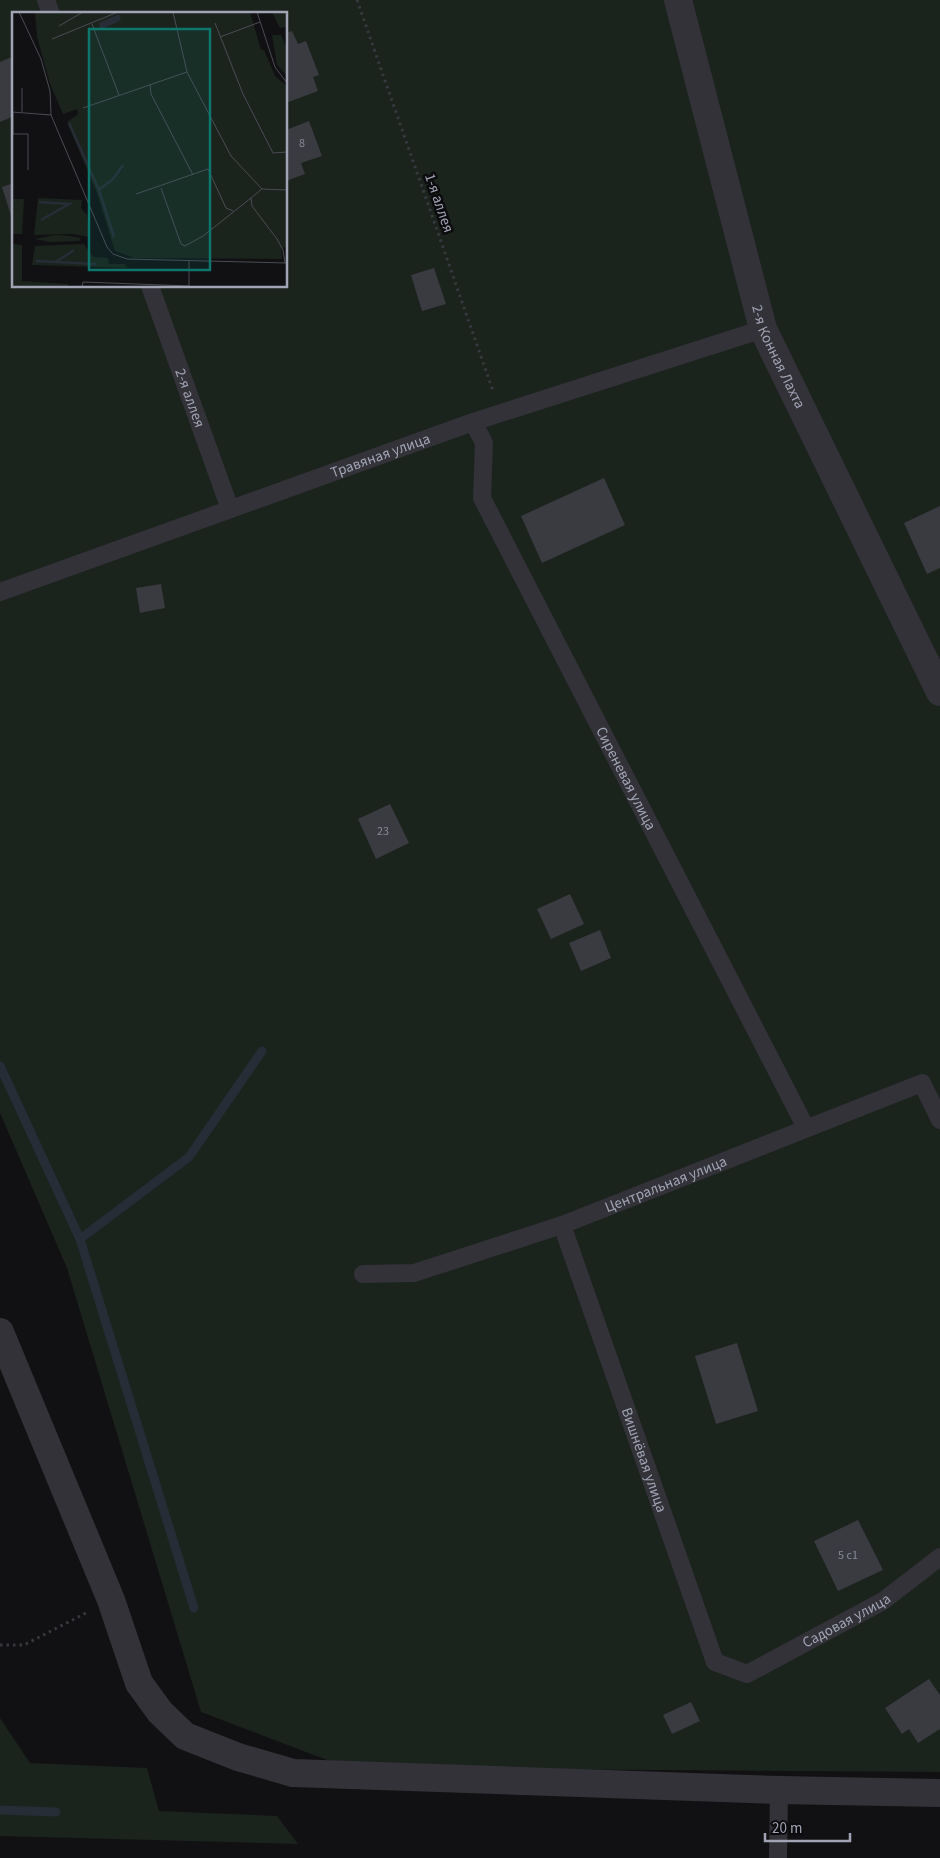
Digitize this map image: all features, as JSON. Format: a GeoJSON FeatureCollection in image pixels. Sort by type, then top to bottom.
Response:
{"type":"FeatureCollection","features":[{"type":"Feature","properties":{"kind":"street","name":"2-я Конная Лахта"},"geometry":{"type":"LineString","coordinates":[[678,0],[763,329],[940,692]]}},
{"type":"Feature","properties":{"kind":"street"},"geometry":{"type":"LineString","coordinates":[[0,1332],[111,1600],[140,1683],[160,1712],[186,1736],[238,1757],[293,1773],[779,1790],[940,1792]]}},
{"type":"Feature","properties":{"kind":"lane"},"geometry":{"type":"LineString","coordinates":[[46,0],[50,12]]}},
{"type":"Feature","properties":{"kind":"lane","name":"2-я аллея"},"geometry":{"type":"LineString","coordinates":[[151,288],[230,509]]}},
{"type":"Feature","properties":{"kind":"lane","name":"Травяная улица"},"geometry":{"type":"LineString","coordinates":[[0,592],[473,422],[763,329]]}},
{"type":"Feature","properties":{"kind":"lane","name":"Сиреневая улица"},"geometry":{"type":"LineString","coordinates":[[473,422],[484,443],[482,498],[806,1128]]}},
{"type":"Feature","properties":{"kind":"lane","name":"Центральная улица"},"geometry":{"type":"LineString","coordinates":[[363,1274],[414,1273],[562,1225],[922,1082],[940,1120]]}},
{"type":"Feature","properties":{"kind":"lane","name":"Вишнёвая улица"},"geometry":{"type":"LineString","coordinates":[[562,1225],[714,1662],[747,1674]]}},
{"type":"Feature","properties":{"kind":"lane","name":"Садовая улица"},"geometry":{"type":"LineString","coordinates":[[747,1674],[883,1601],[940,1558]]}},
{"type":"Feature","properties":{"kind":"lane"},"geometry":{"type":"LineString","coordinates":[[778,1858],[779,1790]]}},
{"type":"Feature","properties":{"kind":"path","name":"1-я аллея"},"geometry":{"type":"LineString","coordinates":[[357,0],[500,413]]}},
{"type":"Feature","properties":{"kind":"path"},"geometry":{"type":"LineString","coordinates":[[0,1645],[24,1646],[111,1600]]}},
{"type":"Feature","properties":{"kind":"shaded area"},"geometry":{"type":"Polygon","coordinates":[[[0,0],[940,0],[940,1772],[348,1768],[201,1712],[67,1268],[0,1113],[0,0]]]}},
{"type":"Feature","properties":{"kind":"shaded area"},"geometry":{"type":"Polygon","coordinates":[[[0,1718],[30,1763],[147,1768],[159,1811],[277,1816],[298,1844],[0,1836],[0,1718]]]}},
{"type":"Feature","properties":{"kind":"building"},"geometry":{"type":"Polygon","coordinates":[[[292,31],[298,44],[306,41],[319,75],[313,77],[318,91],[288,102],[288,32],[292,31]]]}},
{"type":"Feature","properties":{"kind":"building"},"geometry":{"type":"Polygon","coordinates":[[[12,57],[12,117],[0,122],[0,62],[12,57]]]}},
{"type":"Feature","properties":{"kind":"building"},"geometry":{"type":"Polygon","coordinates":[[[309,121],[322,156],[301,163],[305,174],[288,180],[288,129],[309,121]]]}},
{"type":"Feature","properties":{"kind":"building"},"geometry":{"type":"Polygon","coordinates":[[[12,184],[12,219],[2,187],[12,184]]]}},
{"type":"Feature","properties":{"kind":"building"},"geometry":{"type":"Polygon","coordinates":[[[434,268],[446,304],[422,311],[411,275],[434,268]]]}},
{"type":"Feature","properties":{"kind":"building"},"geometry":{"type":"Polygon","coordinates":[[[604,478],[625,525],[542,563],[521,516],[604,478]]]}},
{"type":"Feature","properties":{"kind":"building"},"geometry":{"type":"Polygon","coordinates":[[[940,506],[940,568],[927,574],[904,523],[940,506]]]}},
{"type":"Feature","properties":{"kind":"building"},"geometry":{"type":"Polygon","coordinates":[[[161,584],[165,608],[140,613],[136,588],[161,584]]]}},
{"type":"Feature","properties":{"kind":"building"},"geometry":{"type":"Polygon","coordinates":[[[390,804],[409,843],[376,859],[358,819],[390,804]]]}},
{"type":"Feature","properties":{"kind":"building"},"geometry":{"type":"Polygon","coordinates":[[[570,894],[584,924],[551,939],[537,909],[570,894]]]}},
{"type":"Feature","properties":{"kind":"building"},"geometry":{"type":"Polygon","coordinates":[[[600,930],[611,958],[581,971],[569,943],[600,930]]]}},
{"type":"Feature","properties":{"kind":"building"},"geometry":{"type":"Polygon","coordinates":[[[737,1343],[758,1411],[716,1424],[695,1356],[737,1343]]]}},
{"type":"Feature","properties":{"kind":"building"},"geometry":{"type":"Polygon","coordinates":[[[858,1520],[883,1570],[838,1591],[814,1541],[858,1520]]]}},
{"type":"Feature","properties":{"kind":"building"},"geometry":{"type":"Polygon","coordinates":[[[929,1679],[940,1695],[940,1729],[918,1743],[909,1729],[902,1734],[885,1708],[929,1679]]]}},
{"type":"Feature","properties":{"kind":"building"},"geometry":{"type":"Polygon","coordinates":[[[691,1702],[700,1721],[672,1734],[663,1715],[691,1702]]]}},
{"type":"Feature","properties":{"kind":"waterway"},"geometry":{"type":"LineString","coordinates":[[80,1239],[189,1157],[262,1051]]}},
{"type":"Feature","properties":{"kind":"waterway"},"geometry":{"type":"LineString","coordinates":[[0,1066],[80,1239],[194,1608]]}},
{"type":"Feature","properties":{"kind":"waterway"},"geometry":{"type":"LineString","coordinates":[[0,1810],[56,1812]]}}]}
